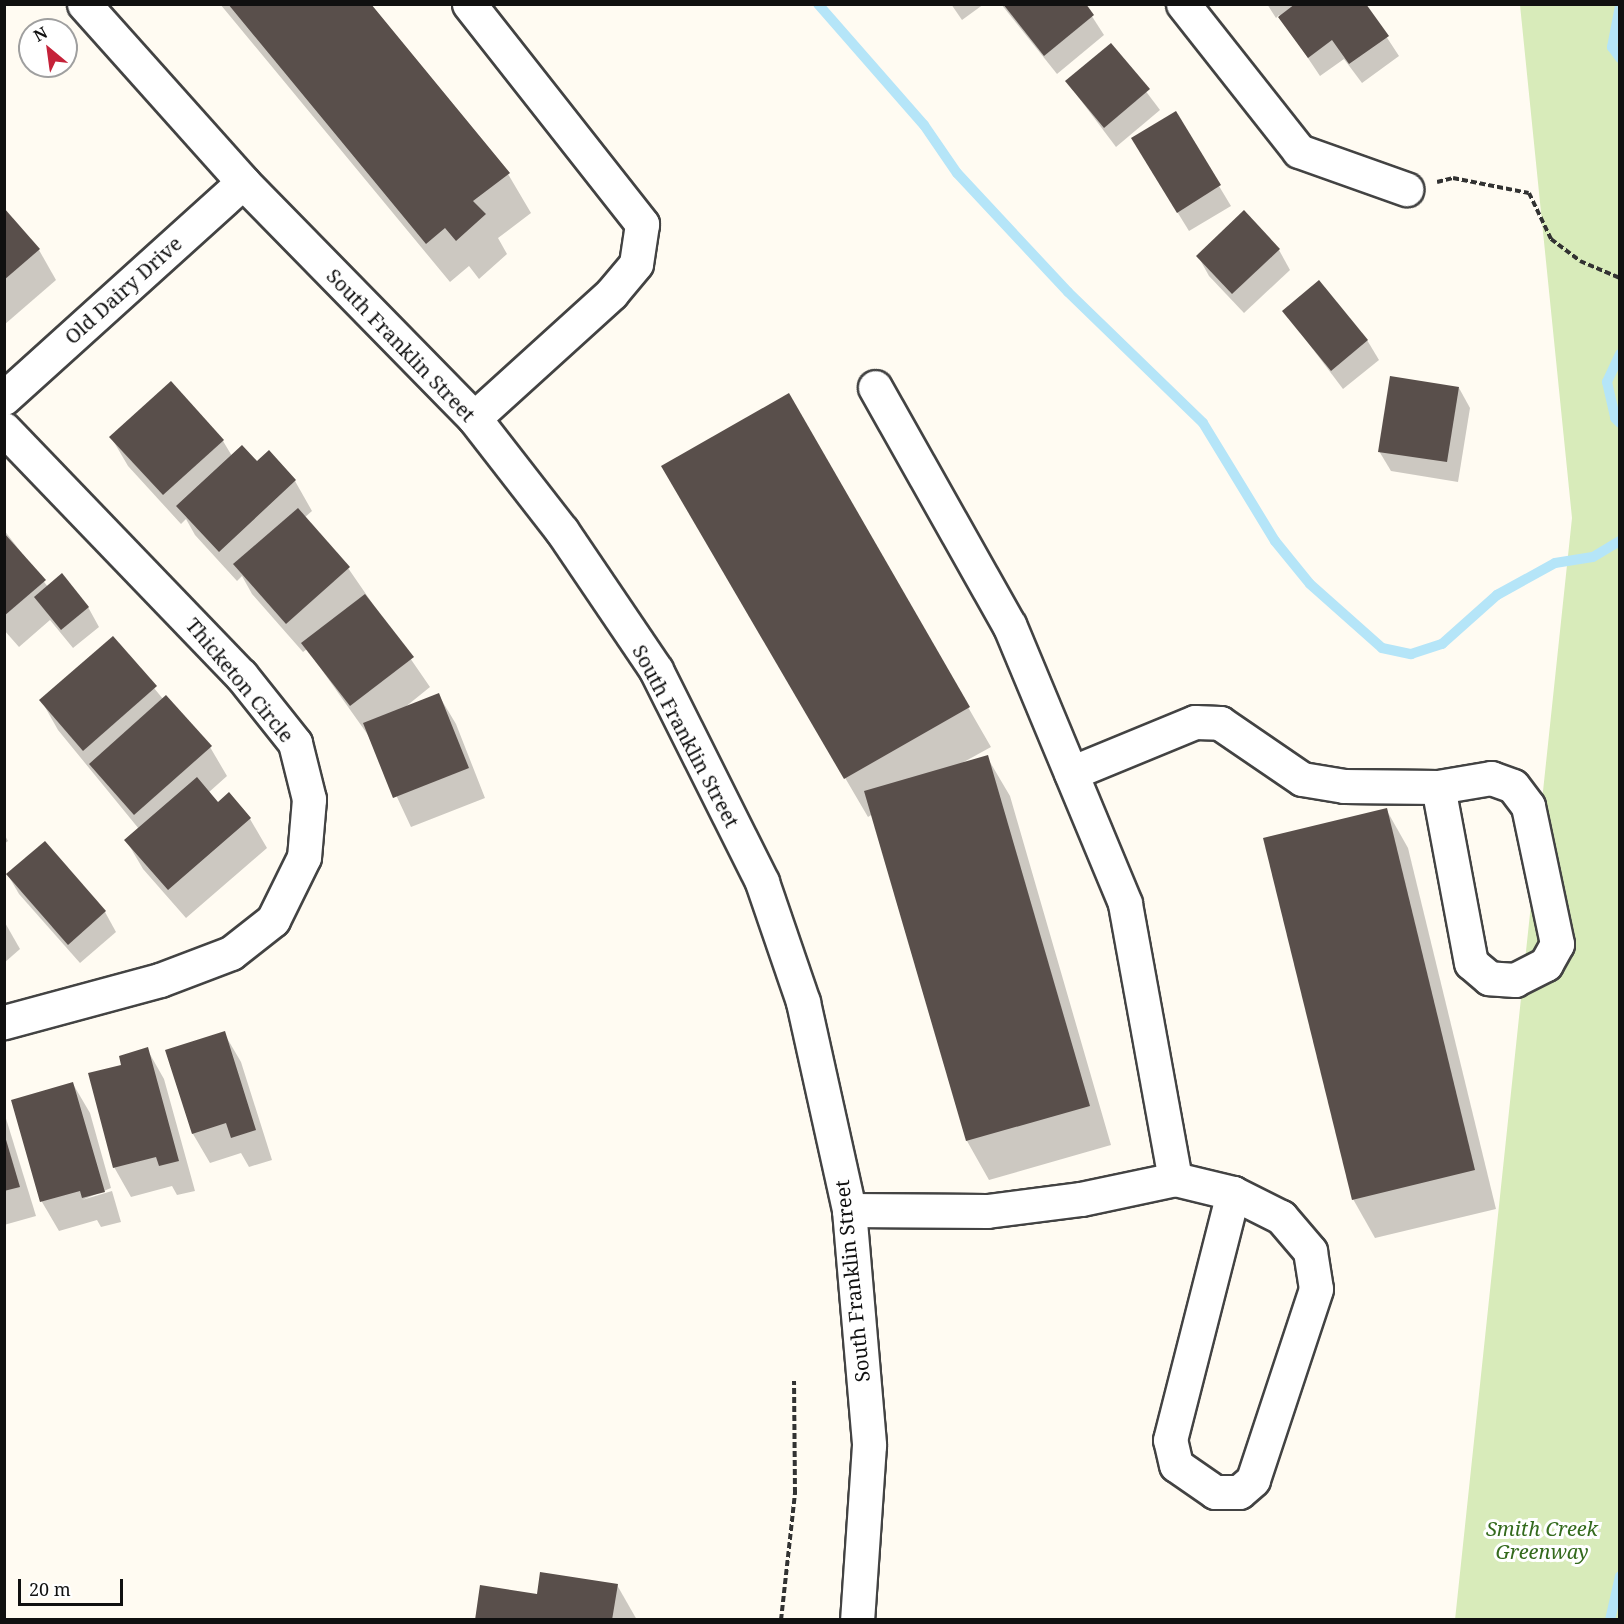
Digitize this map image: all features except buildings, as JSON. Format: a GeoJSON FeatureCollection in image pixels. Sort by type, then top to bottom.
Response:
{"type":"FeatureCollection","features":[{"type":"Feature","properties":{"kind":"street","name":"South Franklin Street"},"geometry":{"type":"LineString","coordinates":[[84,4],[243,182],[474,418],[562,531],[656,670],[762,882],[803,1002],[849,1210],[869,1445],[857,1620]]}},
{"type":"Feature","properties":{"kind":"street"},"geometry":{"type":"LineString","coordinates":[[469,4],[642,225],[636,264],[612,293],[474,418]]}},
{"type":"Feature","properties":{"kind":"street"},"geometry":{"type":"LineString","coordinates":[[1183,4],[1299,151],[1406,189]]}},
{"type":"Feature","properties":{"kind":"street","name":"Old Dairy Drive"},"geometry":{"type":"LineString","coordinates":[[4,398],[243,182]]}},
{"type":"Feature","properties":{"kind":"street"},"geometry":{"type":"LineString","coordinates":[[875,387],[1009,625],[1125,903],[1176,1179]]}},
{"type":"Feature","properties":{"kind":"street","name":"Thicketon Circle"},"geometry":{"type":"LineString","coordinates":[[4,429],[241,675],[295,744],[309,799],[304,856],[273,920],[231,953],[160,980],[4,1022]]}},
{"type":"Feature","properties":{"kind":"street"},"geometry":{"type":"LineString","coordinates":[[1071,773],[1195,722],[1220,723],[1302,779],[1344,786],[1438,787],[1491,778],[1513,786],[1528,806],[1557,944],[1546,964],[1515,980],[1489,978],[1471,963],[1438,787]]}},
{"type":"Feature","properties":{"kind":"street"},"geometry":{"type":"LineString","coordinates":[[849,1210],[987,1210],[1081,1199],[1176,1179],[1233,1193],[1281,1217],[1310,1251],[1316,1289],[1253,1480],[1239,1492],[1215,1492],[1176,1465],[1170,1440],[1233,1193]]}},
{"type":"Feature","properties":{"kind":"path"},"geometry":{"type":"LineString","coordinates":[[1406,189],[1453,178],[1529,193],[1551,239],[1580,261],[1620,278]]}},
{"type":"Feature","properties":{"kind":"path"},"geometry":{"type":"LineString","coordinates":[[781,1620],[791,1555],[795,1492],[794,1381]]}},
{"type":"Feature","properties":{"kind":"green space","name":"Smith Creek Greenway"},"geometry":{"type":"Polygon","coordinates":[[[1520,5],[1619,5],[1619,1619],[1455,1620],[1572,518],[1520,5]]]}},
{"type":"Feature","properties":{"kind":"waterway"},"geometry":{"type":"LineString","coordinates":[[818,4],[924,125],[957,173],[1068,292],[1203,423],[1275,541],[1310,584],[1382,648],[1411,654],[1442,644],[1497,595],[1555,563],[1593,557],[1620,541]]}},
{"type":"Feature","properties":{"kind":"waterway"},"geometry":{"type":"LineString","coordinates":[[1620,6],[1612,47],[1620,58]]}},
{"type":"Feature","properties":{"kind":"waterway"},"geometry":{"type":"LineString","coordinates":[[1620,354],[1607,382],[1615,418],[1620,423]]}},
{"type":"Feature","properties":{"kind":"waterway"},"geometry":{"type":"LineString","coordinates":[[1610,1620],[1620,1576]]}}]}
